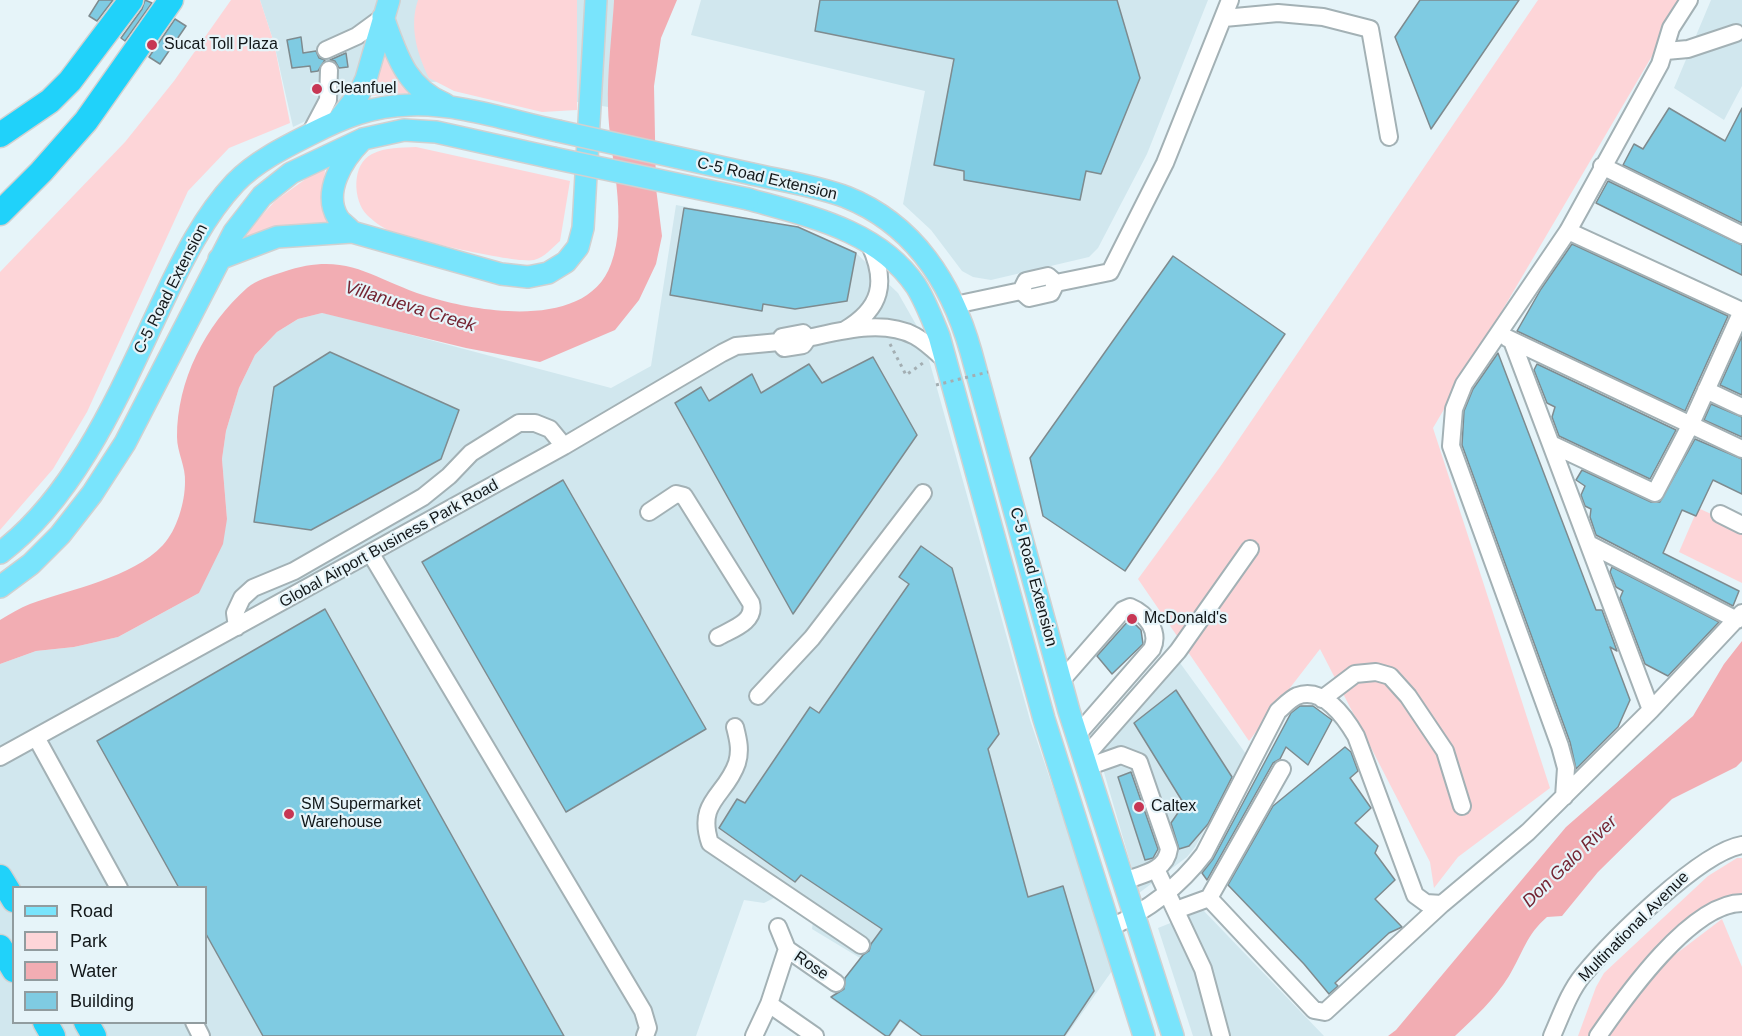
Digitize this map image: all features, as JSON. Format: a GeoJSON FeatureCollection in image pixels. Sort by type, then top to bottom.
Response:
{"type":"FeatureCollection","features":[{"type":"Feature","properties":{"kind":"highway"},"geometry":{"type":"LineString","coordinates":[[0,135],[50,101],[70,81],[131,0]]}},
{"type":"Feature","properties":{"kind":"highway"},"geometry":{"type":"LineString","coordinates":[[0,213],[41,172],[86,121],[171,0]]}},
{"type":"Feature","properties":{"kind":"highway"},"geometry":{"type":"LineString","coordinates":[[0,877],[12,897]]}},
{"type":"Feature","properties":{"kind":"highway"},"geometry":{"type":"LineString","coordinates":[[0,947],[12,967]]}},
{"type":"Feature","properties":{"kind":"main road"},"geometry":{"type":"LineString","coordinates":[[219,259],[277,237],[352,232],[512,276],[537,276],[566,262],[578,247],[583,228],[596,0]]}},
{"type":"Feature","properties":{"kind":"main road"},"geometry":{"type":"LineString","coordinates":[[386,8],[401,62],[417,87],[426,95],[459,110]]}},
{"type":"Feature","properties":{"kind":"main road"},"geometry":{"type":"LineString","coordinates":[[340,118],[359,94],[366,80],[386,8]]}},
{"type":"Feature","properties":{"kind":"main road","name":"C-5 Road Extension"},"geometry":{"type":"LineString","coordinates":[[0,553],[13,543],[38,516],[70,476],[101,429],[183,260],[210,214],[236,182],[284,148],[340,118],[381,108],[411,105],[459,110],[819,189],[847,198],[874,211],[900,230],[923,253],[939,274],[955,305],[971,351],[1069,711],[1173,1036]]}},
{"type":"Feature","properties":{"kind":"main road","name":"C-5 Road Extension"},"geometry":{"type":"LineString","coordinates":[[0,587],[31,564],[60,535],[92,494],[125,443],[234,232],[262,196],[291,173],[363,139],[395,131],[435,132],[748,199],[836,224],[870,245],[904,271],[928,309],[937,359],[1044,719],[1144,1036]]}},
{"type":"Feature","properties":{"kind":"main road"},"geometry":{"type":"LineString","coordinates":[[352,232],[338,218],[334,196],[335,184],[347,155],[363,139]]}},
{"type":"Feature","properties":{"kind":"main road"},"geometry":{"type":"LineString","coordinates":[[1044,719],[1069,711]]}},
{"type":"Feature","properties":{"kind":"street"},"geometry":{"type":"LineString","coordinates":[[955,305],[1022,291],[1029,298],[1038,297],[1051,293],[1056,283],[1110,272],[1165,163],[1230,0]]}},
{"type":"Feature","properties":{"kind":"street"},"geometry":{"type":"LineString","coordinates":[[1564,797],[1566,768],[1560,746],[1451,446],[1454,409],[1460,390],[1505,337],[1568,231],[1666,51],[1671,28],[1689,0]]}},
{"type":"Feature","properties":{"kind":"street"},"geometry":{"type":"LineString","coordinates":[[326,50],[357,36],[386,8]]}},
{"type":"Feature","properties":{"kind":"street"},"geometry":{"type":"LineString","coordinates":[[1224,18],[1278,13],[1323,17],[1370,29],[1389,137]]}},
{"type":"Feature","properties":{"kind":"street"},"geometry":{"type":"LineString","coordinates":[[1666,51],[1688,49],[1736,33]]}},
{"type":"Feature","properties":{"kind":"street"},"geometry":{"type":"LineString","coordinates":[[310,135],[328,100],[329,70]]}},
{"type":"Feature","properties":{"kind":"street"},"geometry":{"type":"LineString","coordinates":[[1602,166],[1742,235]]}},
{"type":"Feature","properties":{"kind":"street"},"geometry":{"type":"LineString","coordinates":[[1551,444],[1655,493],[1690,426],[1742,311],[1568,231]]}},
{"type":"Feature","properties":{"kind":"street","name":"Global Airport Business Park Road"},"geometry":{"type":"LineString","coordinates":[[844,330],[866,313],[879,290],[879,266],[870,245]]}},
{"type":"Feature","properties":{"kind":"street","name":"Global Airport Business Park Road"},"geometry":{"type":"LineString","coordinates":[[0,758],[564,446],[736,346],[780,342],[782,337],[803,333],[808,338],[844,330],[873,328],[904,331],[925,342],[937,359]]}},
{"type":"Feature","properties":{"kind":"street"},"geometry":{"type":"LineString","coordinates":[[1505,337],[1742,449]]}},
{"type":"Feature","properties":{"kind":"street"},"geometry":{"type":"LineString","coordinates":[[1505,337],[1551,444],[1651,710]]}},
{"type":"Feature","properties":{"kind":"street"},"geometry":{"type":"LineString","coordinates":[[1706,390],[1742,407]]}},
{"type":"Feature","properties":{"kind":"street"},"geometry":{"type":"LineString","coordinates":[[237,627],[235,613],[242,598],[253,588],[294,571],[423,497],[450,476],[471,453],[519,423],[535,423],[550,429],[564,446]]}},
{"type":"Feature","properties":{"kind":"street"},"geometry":{"type":"LineString","coordinates":[[758,696],[812,638],[923,494]]}},
{"type":"Feature","properties":{"kind":"street"},"geometry":{"type":"LineString","coordinates":[[649,512],[676,495],[684,496],[751,603],[753,610],[751,618],[718,637]]}},
{"type":"Feature","properties":{"kind":"street"},"geometry":{"type":"LineString","coordinates":[[1720,514],[1742,525]]}},
{"type":"Feature","properties":{"kind":"street"},"geometry":{"type":"LineString","coordinates":[[1209,898],[1319,1013],[1325,1012],[1442,904],[1528,832],[1651,710],[1740,617],[1589,544]]}},
{"type":"Feature","properties":{"kind":"street"},"geometry":{"type":"LineString","coordinates":[[1086,763],[1178,651],[1250,549]]}},
{"type":"Feature","properties":{"kind":"street"},"geometry":{"type":"LineString","coordinates":[[371,554],[643,1011],[648,1028],[645,1036]]}},
{"type":"Feature","properties":{"kind":"street"},"geometry":{"type":"LineString","coordinates":[[1061,681],[1123,610],[1130,607],[1137,610],[1156,632],[1157,639],[1152,649],[1077,735]]}},
{"type":"Feature","properties":{"kind":"street"},"geometry":{"type":"LineString","coordinates":[[1322,699],[1355,674],[1376,672],[1390,676],[1408,696],[1445,750],[1462,806]]}},
{"type":"Feature","properties":{"kind":"street"},"geometry":{"type":"LineString","coordinates":[[1109,928],[1136,916],[1167,894],[1192,870],[1204,854],[1278,711],[1295,696],[1309,694],[1322,699],[1344,714],[1356,736],[1415,895],[1426,903],[1442,904]]}},
{"type":"Feature","properties":{"kind":"street"},"geometry":{"type":"LineString","coordinates":[[735,727],[740,746],[736,765],[706,815],[705,829],[710,843],[861,945]]}},
{"type":"Feature","properties":{"kind":"street"},"geometry":{"type":"LineString","coordinates":[[37,739],[118,886]]}},
{"type":"Feature","properties":{"kind":"street"},"geometry":{"type":"LineString","coordinates":[[1086,763],[1121,755],[1139,762],[1169,849],[1165,862],[1156,869],[1124,881]]}},
{"type":"Feature","properties":{"kind":"street"},"geometry":{"type":"LineString","coordinates":[[1176,910],[1209,898],[1282,769]]}},
{"type":"Feature","properties":{"kind":"street","name":"Multinational Avenue"},"geometry":{"type":"LineString","coordinates":[[1552,1036],[1583,975],[1634,923],[1697,865],[1731,846],[1742,844]]}},
{"type":"Feature","properties":{"kind":"street"},"geometry":{"type":"LineString","coordinates":[[1156,869],[1203,969],[1221,1036]]}},
{"type":"Feature","properties":{"kind":"street"},"geometry":{"type":"LineString","coordinates":[[1598,1036],[1651,968],[1688,928],[1723,908],[1742,903]]}},
{"type":"Feature","properties":{"kind":"street"},"geometry":{"type":"LineString","coordinates":[[754,1036],[770,1004],[787,949],[778,927]]}},
{"type":"Feature","properties":{"kind":"street","name":"Rose"},"geometry":{"type":"LineString","coordinates":[[787,949],[836,983]]}},
{"type":"Feature","properties":{"kind":"street"},"geometry":{"type":"LineString","coordinates":[[770,1004],[815,1036]]}},
{"type":"Feature","properties":{"kind":"path"},"geometry":{"type":"LineString","coordinates":[[888,341],[906,375],[937,359]]}},
{"type":"Feature","properties":{"kind":"path"},"geometry":{"type":"LineString","coordinates":[[936,384],[988,372]]}},
{"type":"Feature","properties":{"kind":"shaded area"},"geometry":{"type":"Polygon","coordinates":[[[260,0],[614,0],[608,107],[448,81],[381,85],[293,127],[274,43],[260,0]]]}},
{"type":"Feature","properties":{"kind":"shaded area"},"geometry":{"type":"Polygon","coordinates":[[[701,0],[1208,0],[1147,154],[1098,248],[1089,257],[991,280],[973,277],[962,271],[931,230],[903,204],[925,91],[691,35],[701,0]]]}},
{"type":"Feature","properties":{"kind":"shaded area"},"geometry":{"type":"Polygon","coordinates":[[[1711,0],[1742,0],[1742,86],[1724,120],[1674,88],[1711,0]]]}},
{"type":"Feature","properties":{"kind":"shaded area"},"geometry":{"type":"Polygon","coordinates":[[[676,205],[798,227],[856,253],[898,293],[922,335],[1030,720],[1114,968],[1066,1036],[921,1036],[900,1022],[891,1036],[884,1036],[830,998],[860,958],[812,929],[814,915],[782,894],[764,903],[744,900],[696,1036],[0,1036],[0,664],[36,651],[74,647],[118,637],[199,593],[227,519],[222,459],[226,431],[239,388],[255,355],[277,332],[298,319],[322,313],[611,388],[651,366],[676,205]]]}},
{"type":"Feature","properties":{"kind":"shaded area"},"geometry":{"type":"Polygon","coordinates":[[[1175,656],[1246,754],[1195,847],[1187,857],[1139,893],[1099,755],[1175,656]]]}},
{"type":"Feature","properties":{"kind":"shaded area"},"geometry":{"type":"Polygon","coordinates":[[[1203,910],[1324,1036],[1193,1036],[1158,928],[1203,910]]]}},
{"type":"Feature","properties":{"kind":"green space"},"geometry":{"type":"Polygon","coordinates":[[[231,0],[260,0],[274,43],[290,123],[229,148],[188,191],[87,412],[53,469],[0,530],[0,272],[125,142],[174,81],[231,0]]]}},
{"type":"Feature","properties":{"kind":"green space"},"geometry":{"type":"Polygon","coordinates":[[[418,0],[577,0],[577,110],[542,112],[454,91],[429,78],[421,59],[414,30],[418,0]]]}},
{"type":"Feature","properties":{"kind":"green space"},"geometry":{"type":"Polygon","coordinates":[[[1538,0],[1685,0],[1433,428],[1550,788],[1458,857],[1434,888],[1430,862],[1320,649],[1249,741],[1138,579],[1220,467],[1538,0]]]}},
{"type":"Feature","properties":{"kind":"green space"},"geometry":{"type":"Polygon","coordinates":[[[386,51],[400,84],[408,93],[372,96],[386,51]]]}},
{"type":"Feature","properties":{"kind":"green space"},"geometry":{"type":"Polygon","coordinates":[[[416,147],[570,181],[560,241],[541,257],[524,260],[440,245],[401,235],[381,226],[367,215],[359,201],[356,183],[360,166],[365,159],[377,152],[394,148],[416,147]]]}},
{"type":"Feature","properties":{"kind":"green space"},"geometry":{"type":"Polygon","coordinates":[[[321,168],[325,170],[323,201],[333,226],[286,227],[242,237],[275,201],[321,168]]]}},
{"type":"Feature","properties":{"kind":"green space"},"geometry":{"type":"Polygon","coordinates":[[[1698,508],[1742,528],[1742,583],[1679,552],[1698,508]]]}},
{"type":"Feature","properties":{"kind":"green space"},"geometry":{"type":"Polygon","coordinates":[[[1737,858],[1742,858],[1742,904],[1661,948],[1588,1036],[1578,1036],[1596,987],[1604,973],[1708,876],[1737,858]]]}},
{"type":"Feature","properties":{"kind":"green space"},"geometry":{"type":"Polygon","coordinates":[[[1722,919],[1742,967],[1742,1036],[1609,1036],[1660,966],[1722,919]]]}},
{"type":"Feature","properties":{"kind":"water","name":"Villanueva Creek"},"geometry":{"type":"Polygon","coordinates":[[[614,0],[677,0],[661,38],[654,86],[656,188],[662,236],[656,264],[639,300],[615,330],[540,362],[466,348],[322,313],[298,319],[277,332],[255,355],[239,388],[226,431],[222,459],[227,519],[223,544],[199,593],[118,637],[74,647],[36,651],[0,664],[0,620],[30,604],[100,581],[135,566],[168,539],[182,507],[185,490],[185,476],[177,437],[178,416],[188,375],[196,355],[218,319],[251,285],[283,272],[326,264],[361,270],[412,291],[454,304],[506,311],[533,311],[558,307],[581,299],[599,285],[611,264],[618,226],[617,186],[608,107],[614,0]]]}},
{"type":"Feature","properties":{"kind":"water","name":"Don Galo River"},"geometry":{"type":"Polygon","coordinates":[[[1742,641],[1742,761],[1736,767],[1672,799],[1598,872],[1562,916],[1547,917],[1529,938],[1509,976],[1497,993],[1455,1036],[1388,1036],[1396,1030],[1566,827],[1693,716],[1724,664],[1742,641]]]}},
{"type":"Feature","properties":{"kind":"building"},"geometry":{"type":"Polygon","coordinates":[[[99,0],[113,0],[97,21],[89,16],[99,0]]]}},
{"type":"Feature","properties":{"kind":"building"},"geometry":{"type":"Polygon","coordinates":[[[145,0],[152,3],[125,41],[121,38],[142,9],[145,0]]]}},
{"type":"Feature","properties":{"kind":"building"},"geometry":{"type":"Polygon","coordinates":[[[820,0],[1117,0],[1140,78],[1101,174],[1086,171],[1080,200],[964,180],[964,171],[934,165],[954,59],[815,31],[820,0]]]}},
{"type":"Feature","properties":{"kind":"building"},"geometry":{"type":"Polygon","coordinates":[[[1420,0],[1519,0],[1431,129],[1395,37],[1420,0]]]}},
{"type":"Feature","properties":{"kind":"building"},"geometry":{"type":"Polygon","coordinates":[[[175,19],[186,26],[160,64],[149,57],[175,19]]]}},
{"type":"Feature","properties":{"kind":"building"},"geometry":{"type":"Polygon","coordinates":[[[301,37],[303,53],[316,51],[319,58],[325,60],[318,71],[311,72],[310,66],[292,68],[287,40],[301,37]]]}},
{"type":"Feature","properties":{"kind":"building"},"geometry":{"type":"Polygon","coordinates":[[[346,53],[348,67],[339,68],[335,61],[330,60],[346,53]]]}},
{"type":"Feature","properties":{"kind":"building"},"geometry":{"type":"Polygon","coordinates":[[[1669,108],[1725,141],[1742,108],[1742,223],[1623,165],[1634,144],[1643,149],[1669,108]]]}},
{"type":"Feature","properties":{"kind":"building"},"geometry":{"type":"Polygon","coordinates":[[[1608,181],[1742,245],[1742,275],[1596,203],[1608,181]]]}},
{"type":"Feature","properties":{"kind":"building"},"geometry":{"type":"Polygon","coordinates":[[[684,208],[798,227],[856,253],[847,301],[795,309],[763,304],[762,311],[670,295],[684,208]]]}},
{"type":"Feature","properties":{"kind":"building"},"geometry":{"type":"Polygon","coordinates":[[[1572,244],[1728,316],[1685,411],[1517,331],[1541,289],[1572,244]]]}},
{"type":"Feature","properties":{"kind":"building"},"geometry":{"type":"Polygon","coordinates":[[[1173,256],[1285,334],[1125,571],[1043,516],[1030,458],[1173,256]]]}},
{"type":"Feature","properties":{"kind":"building"},"geometry":{"type":"Polygon","coordinates":[[[1742,336],[1742,395],[1720,385],[1742,336]]]}},
{"type":"Feature","properties":{"kind":"building"},"geometry":{"type":"Polygon","coordinates":[[[330,352],[459,410],[441,459],[311,530],[254,522],[274,387],[330,352]]]}},
{"type":"Feature","properties":{"kind":"building"},"geometry":{"type":"Polygon","coordinates":[[[1498,353],[1596,610],[1602,610],[1617,651],[1610,647],[1630,700],[1618,727],[1576,769],[1570,742],[1462,445],[1464,411],[1473,389],[1498,353]]]}},
{"type":"Feature","properties":{"kind":"building"},"geometry":{"type":"Polygon","coordinates":[[[873,357],[917,435],[793,614],[675,403],[701,387],[709,401],[752,374],[761,393],[809,364],[822,383],[873,357]]]}},
{"type":"Feature","properties":{"kind":"building"},"geometry":{"type":"Polygon","coordinates":[[[1537,364],[1676,430],[1650,479],[1559,436],[1552,417],[1555,407],[1547,403],[1534,370],[1537,364]]]}},
{"type":"Feature","properties":{"kind":"building"},"geometry":{"type":"Polygon","coordinates":[[[1711,404],[1742,417],[1742,437],[1704,420],[1711,404]]]}},
{"type":"Feature","properties":{"kind":"building"},"geometry":{"type":"Polygon","coordinates":[[[1695,439],[1742,459],[1742,494],[1713,480],[1696,516],[1682,510],[1663,553],[1739,591],[1733,606],[1596,535],[1590,517],[1591,509],[1585,506],[1581,495],[1585,486],[1576,480],[1582,470],[1651,502],[1660,502],[1695,439]]]}},
{"type":"Feature","properties":{"kind":"building"},"geometry":{"type":"Polygon","coordinates":[[[563,480],[706,729],[566,812],[422,562],[563,480]]]}},
{"type":"Feature","properties":{"kind":"building"},"geometry":{"type":"Polygon","coordinates":[[[921,546],[952,568],[999,734],[988,749],[1028,897],[1063,886],[1094,991],[1064,1036],[922,1036],[900,1020],[889,1036],[886,1036],[831,997],[844,989],[845,978],[863,955],[869,951],[871,944],[882,929],[801,875],[795,882],[719,828],[737,799],[745,803],[810,707],[819,713],[909,584],[899,577],[921,546]]]}},
{"type":"Feature","properties":{"kind":"building"},"geometry":{"type":"Polygon","coordinates":[[[1612,567],[1719,622],[1668,676],[1645,664],[1620,598],[1623,591],[1616,587],[1610,572],[1612,567]]]}},
{"type":"Feature","properties":{"kind":"building","name":"SM Supermarket Warehouse"},"geometry":{"type":"Polygon","coordinates":[[[325,609],[564,1036],[263,1036],[207,936],[207,886],[178,886],[97,741],[325,609]]]}},
{"type":"Feature","properties":{"kind":"building"},"geometry":{"type":"Polygon","coordinates":[[[1130,619],[1141,630],[1143,644],[1112,674],[1097,656],[1130,619]]]}},
{"type":"Feature","properties":{"kind":"building"},"geometry":{"type":"Polygon","coordinates":[[[1176,690],[1232,777],[1208,824],[1189,846],[1179,849],[1171,823],[1184,804],[1134,723],[1176,690]]]}},
{"type":"Feature","properties":{"kind":"building"},"geometry":{"type":"Polygon","coordinates":[[[1300,706],[1313,706],[1332,720],[1308,765],[1286,747],[1280,759],[1273,763],[1207,880],[1202,873],[1213,859],[1291,713],[1300,706]]]}},
{"type":"Feature","properties":{"kind":"building"},"geometry":{"type":"Polygon","coordinates":[[[1345,747],[1351,752],[1358,771],[1350,778],[1371,808],[1355,823],[1378,846],[1375,853],[1395,880],[1375,899],[1402,927],[1389,933],[1335,983],[1338,986],[1329,994],[1304,964],[1228,885],[1273,806],[1345,747]]]}},
{"type":"Feature","properties":{"kind":"building"},"geometry":{"type":"Polygon","coordinates":[[[1131,772],[1158,849],[1153,858],[1145,860],[1118,777],[1131,772]]]}},
{"type":"Feature","properties":{"kind":"place","name":"Sucat Toll Plaza"},"geometry":{"type":"Point","coordinates":[152,45]}},
{"type":"Feature","properties":{"kind":"place","name":"Cleanfuel"},"geometry":{"type":"Point","coordinates":[317,89]}},
{"type":"Feature","properties":{"kind":"place","name":"McDonald's"},"geometry":{"type":"Point","coordinates":[1132,619]}},
{"type":"Feature","properties":{"kind":"place","name":"Caltex"},"geometry":{"type":"Point","coordinates":[1139,807]}},
{"type":"Feature","properties":{"kind":"place","name":"SM Supermarket Warehouse"},"geometry":{"type":"Point","coordinates":[289,814]}}]}
